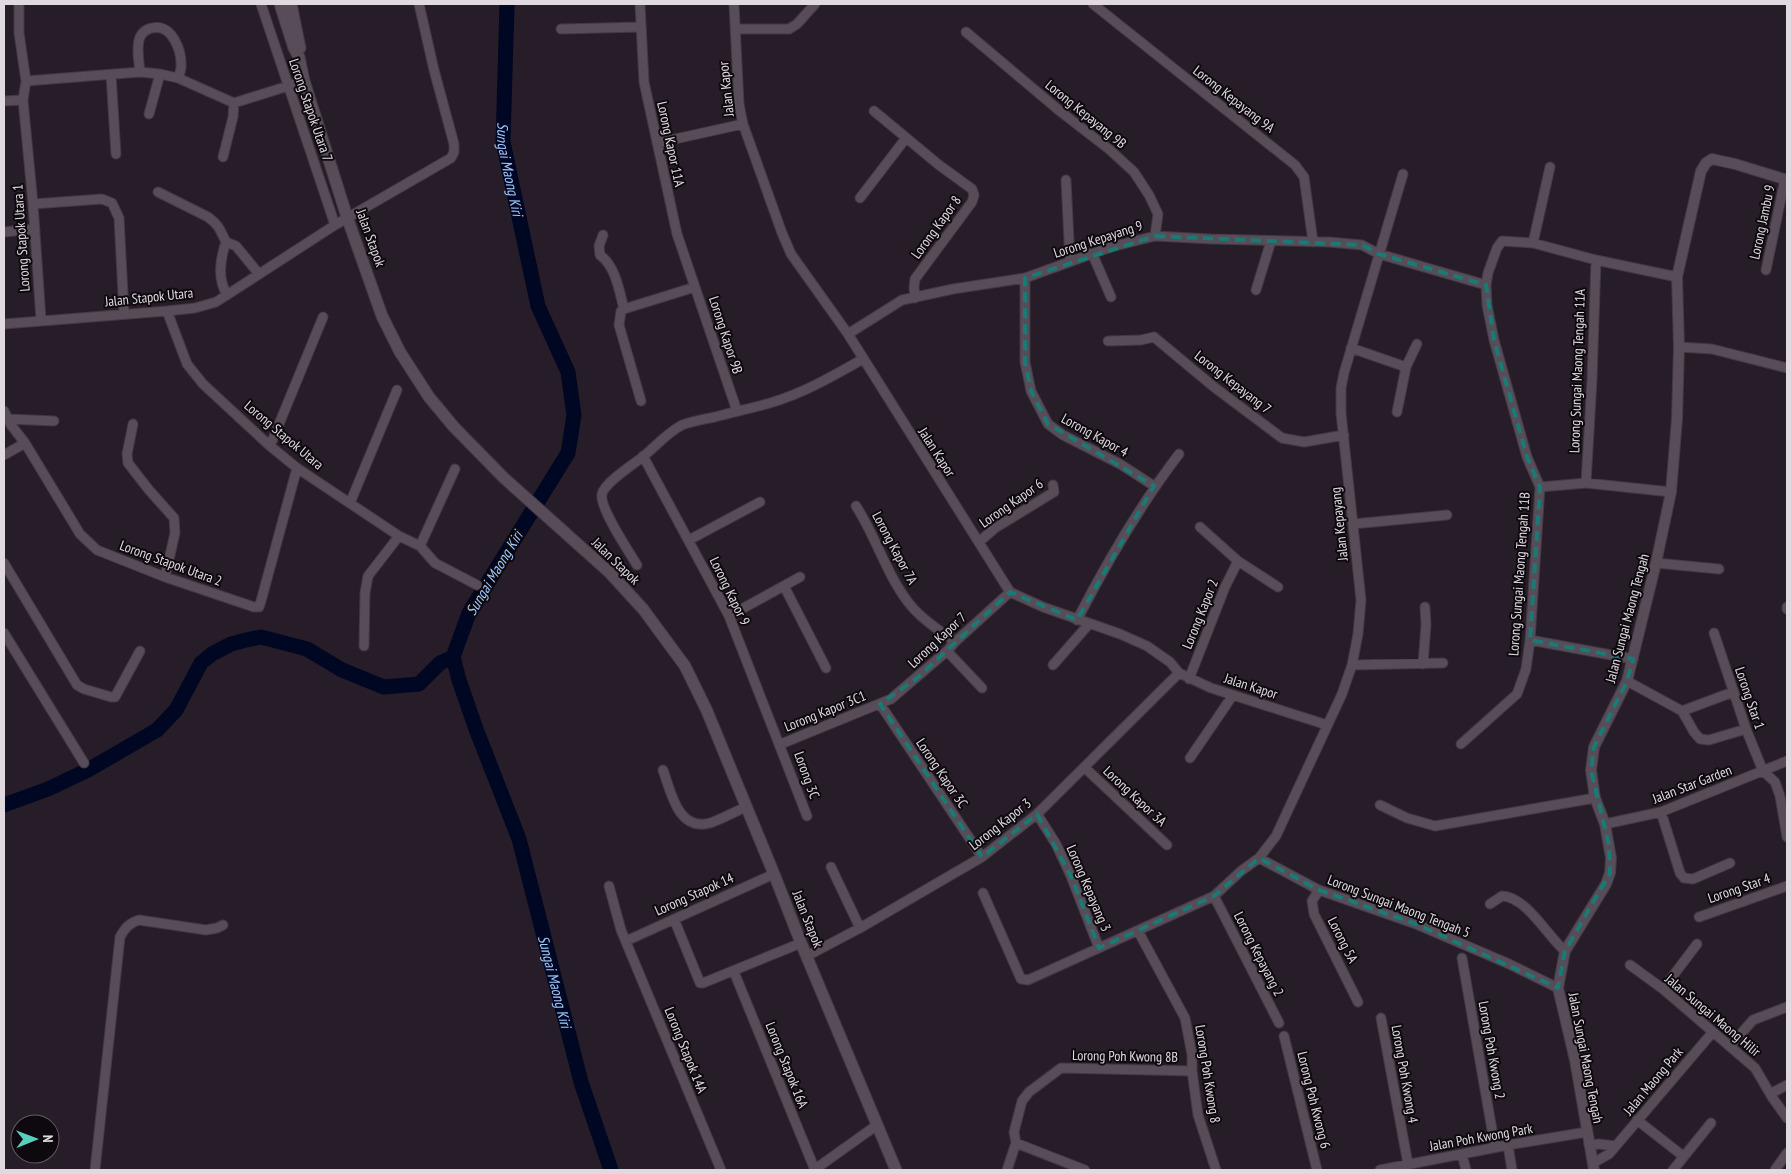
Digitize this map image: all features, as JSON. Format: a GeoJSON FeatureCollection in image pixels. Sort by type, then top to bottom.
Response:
{"type":"FeatureCollection","features":[{"type":"Feature","properties":{"kind":"main road","name":"Jalan Stapok"},"geometry":{"type":"LineString","coordinates":[[280,4],[294,48],[299,57],[304,81],[347,217],[382,316],[409,368],[441,412],[504,478],[610,574],[643,609],[686,666],[707,711],[801,944],[896,1170]]}},
{"type":"Feature","properties":{"kind":"main road"},"geometry":{"type":"LineString","coordinates":[[291,4],[300,46],[299,57]]}},
{"type":"Feature","properties":{"kind":"street","name":"Lorong Stapok Utara 1"},"geometry":{"type":"LineString","coordinates":[[19,4],[19,33],[26,81],[23,100],[41,320]]}},
{"type":"Feature","properties":{"kind":"street","name":"Lorong Stapok Utara 7"},"geometry":{"type":"LineString","coordinates":[[261,4],[335,225]]}},
{"type":"Feature","properties":{"kind":"street","name":"Jalan Stapok Utara"},"geometry":{"type":"LineString","coordinates":[[4,324],[195,308],[216,302],[347,217],[451,158],[454,152],[454,144],[419,4]]}},
{"type":"Feature","properties":{"kind":"street","name":"Lorong Kapor 11A"},"geometry":{"type":"LineString","coordinates":[[640,4],[644,82],[677,234],[695,288]]}},
{"type":"Feature","properties":{"kind":"street","name":"Jalan Kapor"},"geometry":{"type":"LineString","coordinates":[[734,4],[739,104],[743,124],[782,234],[791,254],[848,334],[1010,592],[1043,607],[1120,634],[1146,646],[1170,662],[1179,673],[1189,678],[1232,695],[1327,724]]}},
{"type":"Feature","properties":{"kind":"street"},"geometry":{"type":"LineString","coordinates":[[735,29],[789,29],[815,4]]}},
{"type":"Feature","properties":{"kind":"street","name":"Lorong Kepayang 9A"},"geometry":{"type":"LineString","coordinates":[[1093,4],[1295,165],[1304,178],[1313,242]]}},
{"type":"Feature","properties":{"kind":"street"},"geometry":{"type":"LineString","coordinates":[[140,72],[138,46],[140,37],[145,30],[156,27],[165,29],[175,39],[181,61],[178,78]]}},
{"type":"Feature","properties":{"kind":"street"},"geometry":{"type":"LineString","coordinates":[[561,29],[640,27]]}},
{"type":"Feature","properties":{"kind":"street","name":"Lorong Kepayang 9B"},"geometry":{"type":"LineString","coordinates":[[966,32],[1061,112],[1110,150],[1134,172],[1150,195],[1158,214],[1156,236]]}},
{"type":"Feature","properties":{"kind":"street"},"geometry":{"type":"LineString","coordinates":[[26,81],[140,72],[160,74],[178,78],[234,103],[304,81]]}},
{"type":"Feature","properties":{"kind":"street"},"geometry":{"type":"LineString","coordinates":[[148,114],[160,74]]}},
{"type":"Feature","properties":{"kind":"street"},"geometry":{"type":"LineString","coordinates":[[111,75],[116,154]]}},
{"type":"Feature","properties":{"kind":"street"},"geometry":{"type":"LineString","coordinates":[[4,101],[23,100]]}},
{"type":"Feature","properties":{"kind":"street"},"geometry":{"type":"LineString","coordinates":[[223,157],[233,117],[234,103]]}},
{"type":"Feature","properties":{"kind":"street","name":"Lorong Kapor 8"},"geometry":{"type":"LineString","coordinates":[[874,112],[972,189],[974,195],[972,202],[915,279],[915,298]]}},
{"type":"Feature","properties":{"kind":"street"},"geometry":{"type":"LineString","coordinates":[[657,143],[743,124]]}},
{"type":"Feature","properties":{"kind":"street"},"geometry":{"type":"LineString","coordinates":[[860,198],[906,138]]}},
{"type":"Feature","properties":{"kind":"street","name":"Jalan Sungai Maong Tengah"},"geometry":{"type":"LineString","coordinates":[[1593,1167],[1575,1060],[1558,988],[1565,951],[1606,884],[1610,873],[1612,858],[1605,824],[1595,798],[1591,770],[1594,747],[1627,681],[1656,564],[1671,492],[1677,419],[1679,347],[1677,277],[1701,171],[1712,159],[1786,180]]}},
{"type":"Feature","properties":{"kind":"street"},"geometry":{"type":"LineString","coordinates":[[1550,167],[1533,243],[1596,260],[1677,277]]}},
{"type":"Feature","properties":{"kind":"street","name":"Jalan Kepayang"},"geometry":{"type":"LineString","coordinates":[[984,892],[1021,979],[1028,980],[1214,896],[1241,871],[1259,858],[1276,836],[1342,694],[1352,666],[1358,634],[1361,600],[1344,434],[1340,413],[1341,388],[1351,348],[1403,174]]}},
{"type":"Feature","properties":{"kind":"street"},"geometry":{"type":"LineString","coordinates":[[1066,180],[1070,261]]}},
{"type":"Feature","properties":{"kind":"street","name":"Lorong Jambu 9"},"geometry":{"type":"LineString","coordinates":[[1766,270],[1786,180]]}},
{"type":"Feature","properties":{"kind":"street"},"geometry":{"type":"LineString","coordinates":[[158,192],[208,217],[220,226],[226,242],[220,263],[223,288],[227,295]]}},
{"type":"Feature","properties":{"kind":"street"},"geometry":{"type":"LineString","coordinates":[[33,204],[102,199],[112,203],[119,218],[124,313]]}},
{"type":"Feature","properties":{"kind":"street"},"geometry":{"type":"LineString","coordinates":[[4,232],[35,229]]}},
{"type":"Feature","properties":{"kind":"street"},"geometry":{"type":"LineString","coordinates":[[603,235],[599,246],[600,255],[608,261],[612,268],[624,309],[621,311],[619,325],[641,401]]}},
{"type":"Feature","properties":{"kind":"street","name":"Lorong Kepayang 9"},"geometry":{"type":"LineString","coordinates":[[915,298],[953,289],[1025,278],[1092,253],[1134,240],[1156,236],[1362,244],[1379,254],[1486,285]]}},
{"type":"Feature","properties":{"kind":"street"},"geometry":{"type":"LineString","coordinates":[[1256,290],[1271,241]]}},
{"type":"Feature","properties":{"kind":"street","name":"Lorong Sungai Maong Tengah 11B"},"geometry":{"type":"LineString","coordinates":[[1461,744],[1517,694],[1526,669],[1530,640],[1540,487],[1527,457],[1494,340],[1486,305],[1486,285],[1497,248],[1502,241],[1533,243]]}},
{"type":"Feature","properties":{"kind":"street"},"geometry":{"type":"LineString","coordinates":[[226,242],[236,246],[259,274]]}},
{"type":"Feature","properties":{"kind":"street"},"geometry":{"type":"LineString","coordinates":[[1092,253],[1111,297]]}},
{"type":"Feature","properties":{"kind":"street","name":"Lorong Sungai Maong Tengah 11A"},"geometry":{"type":"LineString","coordinates":[[1586,483],[1596,260]]}},
{"type":"Feature","properties":{"kind":"street","name":"Lorong Kapor 4"},"geometry":{"type":"LineString","coordinates":[[1025,278],[1025,362],[1031,391],[1048,424],[1120,464],[1154,486]]}},
{"type":"Feature","properties":{"kind":"street","name":"Lorong Kapor 9B"},"geometry":{"type":"LineString","coordinates":[[624,309],[695,288],[736,411]]}},
{"type":"Feature","properties":{"kind":"street"},"geometry":{"type":"LineString","coordinates":[[848,334],[902,300],[915,298]]}},
{"type":"Feature","properties":{"kind":"street","name":"Lorong Stapok Utara"},"geometry":{"type":"LineString","coordinates":[[166,311],[187,364],[204,384],[270,446],[297,468],[399,536],[420,546]]}},
{"type":"Feature","properties":{"kind":"street"},"geometry":{"type":"LineString","coordinates":[[270,446],[323,317]]}},
{"type":"Feature","properties":{"kind":"street","name":"Lorong Kepayang 7"},"geometry":{"type":"LineString","coordinates":[[1108,341],[1141,340],[1154,337],[1214,387],[1282,438],[1304,442],[1344,434]]}},
{"type":"Feature","properties":{"kind":"street"},"geometry":{"type":"LineString","coordinates":[[1397,412],[1406,367],[1417,344]]}},
{"type":"Feature","properties":{"kind":"street"},"geometry":{"type":"LineString","coordinates":[[1679,347],[1712,349],[1787,368]]}},
{"type":"Feature","properties":{"kind":"street"},"geometry":{"type":"LineString","coordinates":[[1351,348],[1406,367]]}},
{"type":"Feature","properties":{"kind":"street"},"geometry":{"type":"LineString","coordinates":[[637,565],[607,512],[602,492],[624,470],[666,435],[683,425],[771,403],[821,383],[863,359]]}},
{"type":"Feature","properties":{"kind":"street"},"geometry":{"type":"LineString","coordinates":[[350,503],[397,390]]}},
{"type":"Feature","properties":{"kind":"street"},"geometry":{"type":"LineString","coordinates":[[6,415],[54,421]]}},
{"type":"Feature","properties":{"kind":"street","name":"Lorong Stapok Utara 2"},"geometry":{"type":"LineString","coordinates":[[6,415],[26,443],[87,543],[97,550],[165,577],[254,607],[259,607],[297,468]]}},
{"type":"Feature","properties":{"kind":"street"},"geometry":{"type":"LineString","coordinates":[[132,424],[127,454],[128,463],[174,518],[175,533],[165,577]]}},
{"type":"Feature","properties":{"kind":"street"},"geometry":{"type":"LineString","coordinates":[[4,455],[26,443]]}},
{"type":"Feature","properties":{"kind":"street"},"geometry":{"type":"LineString","coordinates":[[1077,620],[1098,578],[1154,486],[1179,454]]}},
{"type":"Feature","properties":{"kind":"street","name":"Lorong Kapor 9"},"geometry":{"type":"LineString","coordinates":[[643,456],[729,616],[781,744]]}},
{"type":"Feature","properties":{"kind":"street"},"geometry":{"type":"LineString","coordinates":[[455,469],[420,546],[435,563],[477,585]]}},
{"type":"Feature","properties":{"kind":"street"},"geometry":{"type":"LineString","coordinates":[[1540,487],[1586,483],[1671,492]]}},
{"type":"Feature","properties":{"kind":"street","name":"Lorong Kapor 6"},"geometry":{"type":"LineString","coordinates":[[979,542],[995,528],[1054,492],[1053,485]]}},
{"type":"Feature","properties":{"kind":"street"},"geometry":{"type":"LineString","coordinates":[[689,540],[760,502]]}},
{"type":"Feature","properties":{"kind":"street","name":"Lorong Kapor 7A"},"geometry":{"type":"LineString","coordinates":[[856,506],[866,521],[898,586],[909,603],[921,616],[955,642]]}},
{"type":"Feature","properties":{"kind":"street"},"geometry":{"type":"LineString","coordinates":[[1353,524],[1447,515]]}},
{"type":"Feature","properties":{"kind":"street"},"geometry":{"type":"LineString","coordinates":[[1200,527],[1238,561],[1278,587]]}},
{"type":"Feature","properties":{"kind":"street"},"geometry":{"type":"LineString","coordinates":[[364,646],[365,593],[368,576],[399,536]]}},
{"type":"Feature","properties":{"kind":"street","name":"Lorong Kapor 2"},"geometry":{"type":"LineString","coordinates":[[1189,678],[1238,561]]}},
{"type":"Feature","properties":{"kind":"street"},"geometry":{"type":"LineString","coordinates":[[4,563],[80,687],[115,697],[140,651]]}},
{"type":"Feature","properties":{"kind":"street"},"geometry":{"type":"LineString","coordinates":[[1656,564],[1719,569]]}},
{"type":"Feature","properties":{"kind":"street"},"geometry":{"type":"LineString","coordinates":[[729,616],[800,576]]}},
{"type":"Feature","properties":{"kind":"street"},"geometry":{"type":"LineString","coordinates":[[784,586],[826,668]]}},
{"type":"Feature","properties":{"kind":"street","name":"Lorong Kapor 7"},"geometry":{"type":"LineString","coordinates":[[880,704],[901,692],[1010,592]]}},
{"type":"Feature","properties":{"kind":"street"},"geometry":{"type":"LineString","coordinates":[[1423,664],[1426,625],[1425,607]]}},
{"type":"Feature","properties":{"kind":"street"},"geometry":{"type":"LineString","coordinates":[[1053,664],[1089,624]]}},
{"type":"Feature","properties":{"kind":"street"},"geometry":{"type":"LineString","coordinates":[[4,633],[84,763]]}},
{"type":"Feature","properties":{"kind":"street","name":"Lorong Star 1"},"geometry":{"type":"LineString","coordinates":[[1714,633],[1746,729],[1763,771]]}},
{"type":"Feature","properties":{"kind":"street"},"geometry":{"type":"LineString","coordinates":[[1530,640],[1633,659]]}},
{"type":"Feature","properties":{"kind":"street"},"geometry":{"type":"LineString","coordinates":[[947,651],[982,688]]}},
{"type":"Feature","properties":{"kind":"street"},"geometry":{"type":"LineString","coordinates":[[1352,666],[1443,663]]}},
{"type":"Feature","properties":{"kind":"street","name":"Lorong Kapor 3"},"geometry":{"type":"LineString","coordinates":[[807,956],[860,928],[982,857],[1037,814],[1179,673]]}},
{"type":"Feature","properties":{"kind":"street"},"geometry":{"type":"LineString","coordinates":[[1627,681],[1682,710],[1700,739],[1709,740],[1746,729]]}},
{"type":"Feature","properties":{"kind":"street"},"geometry":{"type":"LineString","coordinates":[[1682,710],[1734,692]]}},
{"type":"Feature","properties":{"kind":"street"},"geometry":{"type":"LineString","coordinates":[[1190,758],[1232,695]]}},
{"type":"Feature","properties":{"kind":"street","name":"Lorong Kapor 3C1"},"geometry":{"type":"LineString","coordinates":[[781,744],[880,704]]}},
{"type":"Feature","properties":{"kind":"street","name":"Lorong Kapor 3C"},"geometry":{"type":"LineString","coordinates":[[880,704],[982,857]]}},
{"type":"Feature","properties":{"kind":"street","name":"Lorong 3C"},"geometry":{"type":"LineString","coordinates":[[781,744],[808,816]]}},
{"type":"Feature","properties":{"kind":"street","name":"Jalan Star Garden"},"geometry":{"type":"LineString","coordinates":[[1605,824],[1661,812],[1787,761]]}},
{"type":"Feature","properties":{"kind":"street","name":"Lorong Kapor 3A"},"geometry":{"type":"LineString","coordinates":[[1084,767],[1167,845]]}},
{"type":"Feature","properties":{"kind":"street"},"geometry":{"type":"LineString","coordinates":[[663,770],[679,813],[688,820],[697,824],[709,823],[746,807]]}},
{"type":"Feature","properties":{"kind":"street"},"geometry":{"type":"LineString","coordinates":[[1763,771],[1775,782],[1780,796],[1787,837]]}},
{"type":"Feature","properties":{"kind":"street"},"geometry":{"type":"LineString","coordinates":[[1380,805],[1407,818],[1435,826],[1595,798]]}},
{"type":"Feature","properties":{"kind":"street"},"geometry":{"type":"LineString","coordinates":[[1661,812],[1680,873],[1684,878],[1693,880],[1730,863]]}},
{"type":"Feature","properties":{"kind":"street","name":"Lorong Kepayang 3"},"geometry":{"type":"LineString","coordinates":[[1037,814],[1056,844],[1071,876],[1099,948]]}},
{"type":"Feature","properties":{"kind":"street","name":"Lorong Sungai Maong Tengah 5"},"geometry":{"type":"LineString","coordinates":[[1259,858],[1319,890],[1416,924],[1509,964],[1558,988]]}},
{"type":"Feature","properties":{"kind":"street"},"geometry":{"type":"LineString","coordinates":[[831,867],[860,928]]}},
{"type":"Feature","properties":{"kind":"street","name":"Lorong Stapok 14"},"geometry":{"type":"LineString","coordinates":[[626,941],[774,874]]}},
{"type":"Feature","properties":{"kind":"street","name":"Lorong Stapok 14A"},"geometry":{"type":"LineString","coordinates":[[609,886],[617,918],[626,941],[721,1170]]}},
{"type":"Feature","properties":{"kind":"street","name":"Lorong Star 4"},"geometry":{"type":"LineString","coordinates":[[1699,917],[1787,886]]}},
{"type":"Feature","properties":{"kind":"street","name":"Lorong 5A"},"geometry":{"type":"LineString","coordinates":[[1319,890],[1312,902],[1314,914],[1358,1002]]}},
{"type":"Feature","properties":{"kind":"street","name":"Lorong Kepayang 2"},"geometry":{"type":"LineString","coordinates":[[1214,896],[1279,1023]]}},
{"type":"Feature","properties":{"kind":"street"},"geometry":{"type":"LineString","coordinates":[[1490,904],[1502,896],[1512,898],[1536,916],[1557,944],[1565,951]]}},
{"type":"Feature","properties":{"kind":"street"},"geometry":{"type":"LineString","coordinates":[[674,919],[700,983],[734,972],[801,944]]}},
{"type":"Feature","properties":{"kind":"street"},"geometry":{"type":"LineString","coordinates":[[95,1170],[120,937],[132,922],[139,920],[206,930],[223,925]]}},
{"type":"Feature","properties":{"kind":"street","name":"Lorong Poh Kwong 8"},"geometry":{"type":"LineString","coordinates":[[1138,931],[1185,1018],[1192,1056],[1192,1071],[1198,1115],[1215,1170]]}},
{"type":"Feature","properties":{"kind":"street"},"geometry":{"type":"LineString","coordinates":[[1663,989],[1697,944]]}},
{"type":"Feature","properties":{"kind":"street","name":"Lorong Poh Kwong 2"},"geometry":{"type":"LineString","coordinates":[[1462,958],[1495,1147]]}},
{"type":"Feature","properties":{"kind":"street","name":"Jalan Sungai Maong Hilir"},"geometry":{"type":"LineString","coordinates":[[1630,965],[1663,989],[1755,1068],[1787,1118]]}},
{"type":"Feature","properties":{"kind":"street","name":"Lorong Stapok 16A"},"geometry":{"type":"LineString","coordinates":[[734,972],[815,1170]]}},
{"type":"Feature","properties":{"kind":"street"},"geometry":{"type":"LineString","coordinates":[[1730,1046],[1753,1020],[1787,1007]]}},
{"type":"Feature","properties":{"kind":"street","name":"Lorong Poh Kwong 4"},"geometry":{"type":"LineString","coordinates":[[1381,1018],[1408,1164]]}},
{"type":"Feature","properties":{"kind":"street","name":"Jalan Maong Park"},"geometry":{"type":"LineString","coordinates":[[1593,1167],[1609,1154],[1712,1033]]}},
{"type":"Feature","properties":{"kind":"street","name":"Lorong Poh Kwong 6"},"geometry":{"type":"LineString","coordinates":[[1284,1036],[1317,1170]]}},
{"type":"Feature","properties":{"kind":"street","name":"Lorong Poh Kwong 8B"},"geometry":{"type":"LineString","coordinates":[[1007,1170],[1016,1143],[1014,1132],[1022,1101],[1029,1092],[1061,1068],[1192,1071]]}},
{"type":"Feature","properties":{"kind":"street"},"geometry":{"type":"LineString","coordinates":[[1770,1094],[1787,1085]]}},
{"type":"Feature","properties":{"kind":"street"},"geometry":{"type":"LineString","coordinates":[[1637,1120],[1683,1156]]}},
{"type":"Feature","properties":{"kind":"street"},"geometry":{"type":"LineString","coordinates":[[1672,1170],[1711,1123]]}},
{"type":"Feature","properties":{"kind":"street"},"geometry":{"type":"LineString","coordinates":[[815,1170],[877,1125]]}},
{"type":"Feature","properties":{"kind":"street","name":"Jalan Poh Kwong Park"},"geometry":{"type":"LineString","coordinates":[[1382,1170],[1495,1147],[1587,1132]]}},
{"type":"Feature","properties":{"kind":"street"},"geometry":{"type":"LineString","coordinates":[[1016,1143],[1084,1170]]}},
{"type":"Feature","properties":{"kind":"street"},"geometry":{"type":"LineString","coordinates":[[1508,1145],[1512,1170]]}},
{"type":"Feature","properties":{"kind":"street"},"geometry":{"type":"LineString","coordinates":[[1589,1145],[1615,1146]]}},
{"type":"Feature","properties":{"kind":"street"},"geometry":{"type":"LineString","coordinates":[[1775,1170],[1787,1152]]}},
{"type":"Feature","properties":{"kind":"street"},"geometry":{"type":"LineString","coordinates":[[1462,1154],[1466,1170]]}},
{"type":"Feature","properties":{"kind":"highlighted area"},"geometry":{"type":"Polygon","coordinates":[[[1155,236],[1362,245],[1379,254],[1486,285],[1494,340],[1527,457],[1540,487],[1530,640],[1633,659],[1627,681],[1594,747],[1591,770],[1609,845],[1610,873],[1565,951],[1558,988],[1416,924],[1319,890],[1259,858],[1214,896],[1099,948],[1071,876],[1037,814],[982,857],[880,704],[916,679],[1010,592],[1077,620],[1154,486],[1048,424],[1031,391],[1025,362],[1025,278],[1155,236]]]}},
{"type":"Feature","properties":{"kind":"waterway","name":"Sungai Maong Kiri"},"geometry":{"type":"LineString","coordinates":[[507,4],[503,142],[538,306],[568,372],[574,415],[568,453],[469,613],[453,657],[476,729],[519,839],[581,1082],[611,1170]]}},
{"type":"Feature","properties":{"kind":"waterway"},"geometry":{"type":"LineString","coordinates":[[4,805],[48,789],[88,770],[157,730],[176,710],[201,663],[212,654],[231,644],[261,637],[307,649],[342,670],[384,687],[419,684],[440,663],[453,657]]}}]}
